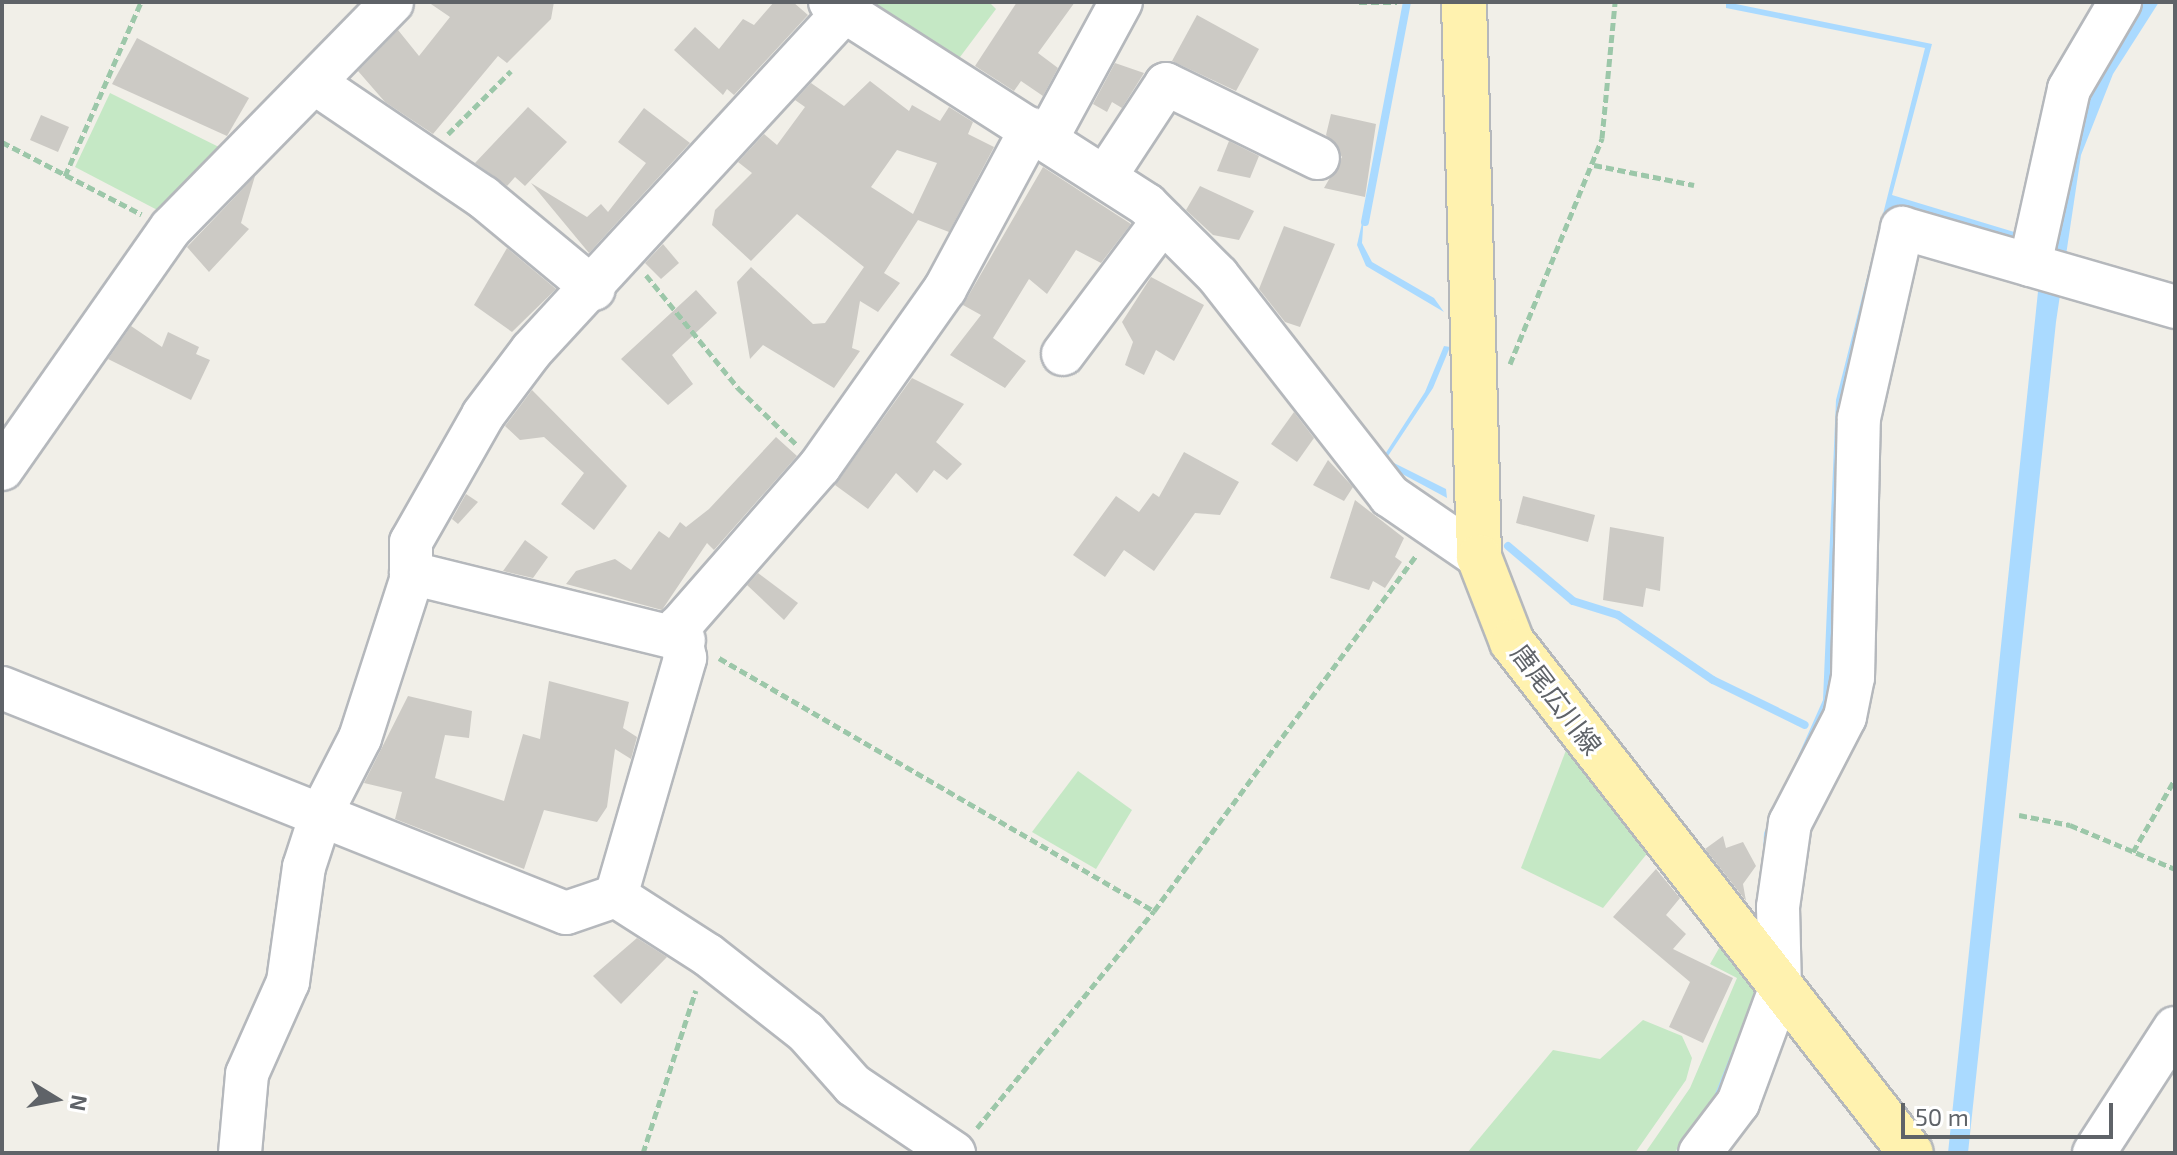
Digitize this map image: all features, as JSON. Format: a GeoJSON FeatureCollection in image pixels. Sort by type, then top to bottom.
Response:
{"type":"FeatureCollection","features":[{"type":"Feature","properties":{"kind":"main road","name":"唐尾広川線"},"geometry":{"type":"LineString","coordinates":[[1464,2],[1479,557],[1512,642],[1911,1153]]}},
{"type":"Feature","properties":{"kind":"street"},"geometry":{"type":"LineString","coordinates":[[2,469],[171,228],[316,84],[392,2]]}},
{"type":"Feature","properties":{"kind":"street"},"geometry":{"type":"LineString","coordinates":[[616,896],[685,658],[684,640],[679,627],[820,466],[945,289],[1121,2]]}},
{"type":"Feature","properties":{"kind":"street"},"geometry":{"type":"LineString","coordinates":[[2045,269],[2064,101],[2120,2]]}},
{"type":"Feature","properties":{"kind":"street"},"geometry":{"type":"LineString","coordinates":[[240,1153],[247,1074],[288,982],[304,867],[322,812],[360,738],[411,573],[411,542],[483,415],[532,350],[627,252],[836,8],[1105,177],[1163,221],[1218,276],[1390,496],[1433,532],[1479,557]]}},
{"type":"Feature","properties":{"kind":"street"},"geometry":{"type":"LineString","coordinates":[[316,84],[427,159],[594,289]]}},
{"type":"Feature","properties":{"kind":"street"},"geometry":{"type":"LineString","coordinates":[[1105,177],[1166,84],[1318,158]]}},
{"type":"Feature","properties":{"kind":"street"},"geometry":{"type":"LineString","coordinates":[[1063,354],[1163,221]]}},
{"type":"Feature","properties":{"kind":"street"},"geometry":{"type":"LineString","coordinates":[[1700,1153],[1738,1103],[1769,974],[1790,823],[1845,717],[1853,677],[1859,418],[1902,228],[2175,307]]}},
{"type":"Feature","properties":{"kind":"street"},"geometry":{"type":"LineString","coordinates":[[411,573],[684,640]]}},
{"type":"Feature","properties":{"kind":"street"},"geometry":{"type":"LineString","coordinates":[[2,688],[322,812],[566,913],[616,896]]}},
{"type":"Feature","properties":{"kind":"street"},"geometry":{"type":"LineString","coordinates":[[616,896],[708,955],[806,1032],[853,1085],[960,1147]]}},
{"type":"Feature","properties":{"kind":"street"},"geometry":{"type":"LineString","coordinates":[[2094,1153],[2175,1028]]}},
{"type":"Feature","properties":{"kind":"path"},"geometry":{"type":"LineString","coordinates":[[65,176],[141,2]]}},
{"type":"Feature","properties":{"kind":"path"},"geometry":{"type":"LineString","coordinates":[[1359,2],[1397,2]]}},
{"type":"Feature","properties":{"kind":"path"},"geometry":{"type":"LineString","coordinates":[[1507,371],[1594,165],[1615,2]]}},
{"type":"Feature","properties":{"kind":"path"},"geometry":{"type":"LineString","coordinates":[[427,159],[511,71]]}},
{"type":"Feature","properties":{"kind":"path"},"geometry":{"type":"LineString","coordinates":[[2,142],[171,228]]}},
{"type":"Feature","properties":{"kind":"path"},"geometry":{"type":"LineString","coordinates":[[1594,165],[1694,185]]}},
{"type":"Feature","properties":{"kind":"path"},"geometry":{"type":"LineString","coordinates":[[627,252],[738,388],[820,466]]}},
{"type":"Feature","properties":{"kind":"path"},"geometry":{"type":"LineString","coordinates":[[960,1147],[1154,911],[1433,532]]}},
{"type":"Feature","properties":{"kind":"path"},"geometry":{"type":"LineString","coordinates":[[684,640],[1154,911]]}},
{"type":"Feature","properties":{"kind":"path"},"geometry":{"type":"LineString","coordinates":[[2133,852],[2175,779]]}},
{"type":"Feature","properties":{"kind":"path"},"geometry":{"type":"LineString","coordinates":[[2019,815],[2070,825],[2175,869]]}},
{"type":"Feature","properties":{"kind":"path"},"geometry":{"type":"LineString","coordinates":[[643,1153],[708,955]]}},
{"type":"Feature","properties":{"kind":"green space"},"geometry":{"type":"Polygon","coordinates":[[[989,2],[996,9],[957,61],[867,3],[989,2]]]}},
{"type":"Feature","properties":{"kind":"green space"},"geometry":{"type":"Polygon","coordinates":[[[110,93],[231,153],[165,214],[75,167],[110,93]]]}},
{"type":"Feature","properties":{"kind":"green space"},"geometry":{"type":"Polygon","coordinates":[[[1568,745],[1650,850],[1603,908],[1521,868],[1568,745]]]}},
{"type":"Feature","properties":{"kind":"green space"},"geometry":{"type":"Polygon","coordinates":[[[1078,771],[1132,810],[1096,869],[1032,832],[1078,771]]]}},
{"type":"Feature","properties":{"kind":"green space"},"geometry":{"type":"Polygon","coordinates":[[[1722,943],[1759,990],[1720,1096],[1674,1153],[1645,1153],[1690,1088],[1737,978],[1710,964],[1722,943]]]}},
{"type":"Feature","properties":{"kind":"green space"},"geometry":{"type":"Polygon","coordinates":[[[1643,1020],[1682,1036],[1692,1058],[1686,1080],[1635,1153],[1467,1153],[1553,1050],[1600,1059],[1643,1020]]]}},
{"type":"Feature","properties":{"kind":"water"},"geometry":{"type":"Polygon","coordinates":[[[1726,2],[1932,44],[1892,195],[2044,241],[2067,130],[2134,2],[2159,2],[2113,74],[2081,155],[2056,322],[1968,1153],[1948,1153],[2039,282],[1896,215],[1848,619],[1769,960],[1739,1078],[1690,1153],[1675,1153],[1711,1104],[1756,991],[1764,833],[1823,700],[1836,400],[1925,48],[1726,8],[1726,2]]]}},
{"type":"Feature","properties":{"kind":"water"},"geometry":{"type":"Polygon","coordinates":[[[1364,214],[1362,243],[1372,262],[1434,298],[1444,312],[1366,266],[1357,245],[1364,214]]]}},
{"type":"Feature","properties":{"kind":"water"},"geometry":{"type":"Polygon","coordinates":[[[1444,346],[1450,347],[1433,388],[1386,459],[1446,489],[1447,498],[1380,462],[1425,392],[1444,346]]]}},
{"type":"Feature","properties":{"kind":"building"},"geometry":{"type":"Polygon","coordinates":[[[428,2],[554,2],[551,19],[507,63],[498,56],[433,134],[385,102],[358,71],[398,30],[419,56],[450,17],[428,2]]]}},
{"type":"Feature","properties":{"kind":"building"},"geometry":{"type":"Polygon","coordinates":[[[774,2],[793,2],[808,15],[734,95],[727,89],[723,95],[674,50],[695,27],[719,49],[743,19],[754,25],[774,2]]]}},
{"type":"Feature","properties":{"kind":"building"},"geometry":{"type":"Polygon","coordinates":[[[1017,2],[1075,2],[1038,53],[1058,68],[1043,96],[1021,81],[1014,91],[975,66],[1017,2]]]}},
{"type":"Feature","properties":{"kind":"building"},"geometry":{"type":"Polygon","coordinates":[[[1197,15],[1259,49],[1236,91],[1172,61],[1197,15]]]}},
{"type":"Feature","properties":{"kind":"building"},"geometry":{"type":"Polygon","coordinates":[[[137,38],[249,98],[227,136],[112,84],[137,38]]]}},
{"type":"Feature","properties":{"kind":"building"},"geometry":{"type":"Polygon","coordinates":[[[1115,63],[1144,73],[1122,108],[1112,102],[1107,112],[1093,104],[1115,63]]]}},
{"type":"Feature","properties":{"kind":"building"},"geometry":{"type":"Polygon","coordinates":[[[870,81],[909,111],[912,105],[940,121],[949,107],[973,122],[968,134],[994,147],[949,232],[918,220],[884,273],[900,283],[878,312],[860,301],[852,348],[860,351],[834,388],[763,345],[750,359],[737,282],[751,267],[813,324],[825,323],[864,267],[797,214],[751,261],[712,225],[715,210],[752,173],[738,162],[764,134],[777,145],[805,107],[795,100],[811,83],[844,106],[870,81]],[[897,150],[871,187],[913,214],[937,163],[897,150]]]}},
{"type":"Feature","properties":{"kind":"building"},"geometry":{"type":"Polygon","coordinates":[[[528,107],[567,142],[525,186],[515,177],[507,186],[475,163],[528,107]]]}},
{"type":"Feature","properties":{"kind":"building"},"geometry":{"type":"Polygon","coordinates":[[[644,108],[690,143],[589,253],[531,183],[587,217],[601,204],[608,212],[646,163],[618,142],[644,108]]]}},
{"type":"Feature","properties":{"kind":"building"},"geometry":{"type":"Polygon","coordinates":[[[1331,114],[1376,124],[1365,197],[1324,188],[1342,157],[1326,135],[1331,114]]]}},
{"type":"Feature","properties":{"kind":"building"},"geometry":{"type":"Polygon","coordinates":[[[41,115],[69,127],[58,152],[30,140],[41,115]]]}},
{"type":"Feature","properties":{"kind":"building"},"geometry":{"type":"Polygon","coordinates":[[[1229,141],[1259,156],[1250,178],[1217,171],[1229,141]]]}},
{"type":"Feature","properties":{"kind":"building"},"geometry":{"type":"Polygon","coordinates":[[[1043,167],[1131,224],[1101,263],[1076,250],[1047,294],[1029,279],[993,338],[1026,361],[1005,388],[950,355],[981,315],[963,305],[1043,167]]]}},
{"type":"Feature","properties":{"kind":"building"},"geometry":{"type":"Polygon","coordinates":[[[255,176],[241,223],[249,229],[209,272],[187,247],[255,176]]]}},
{"type":"Feature","properties":{"kind":"building"},"geometry":{"type":"Polygon","coordinates":[[[1200,186],[1254,211],[1239,240],[1213,235],[1186,210],[1200,186]]]}},
{"type":"Feature","properties":{"kind":"building"},"geometry":{"type":"Polygon","coordinates":[[[1284,226],[1335,244],[1300,327],[1285,322],[1259,289],[1284,226]]]}},
{"type":"Feature","properties":{"kind":"building"},"geometry":{"type":"Polygon","coordinates":[[[663,244],[679,263],[661,279],[645,263],[663,244]]]}},
{"type":"Feature","properties":{"kind":"building"},"geometry":{"type":"Polygon","coordinates":[[[507,248],[556,289],[512,332],[474,305],[507,248]]]}},
{"type":"Feature","properties":{"kind":"building"},"geometry":{"type":"Polygon","coordinates":[[[1151,277],[1204,305],[1174,361],[1156,350],[1144,375],[1125,365],[1133,342],[1122,322],[1151,277]]]}},
{"type":"Feature","properties":{"kind":"building"},"geometry":{"type":"Polygon","coordinates":[[[696,290],[717,313],[672,355],[693,384],[668,405],[621,359],[696,290]]]}},
{"type":"Feature","properties":{"kind":"building"},"geometry":{"type":"Polygon","coordinates":[[[131,326],[162,347],[168,332],[199,347],[196,354],[210,360],[191,400],[108,359],[131,326]]]}},
{"type":"Feature","properties":{"kind":"building"},"geometry":{"type":"Polygon","coordinates":[[[912,378],[964,404],[936,442],[962,464],[947,480],[934,470],[917,493],[896,473],[868,509],[835,485],[912,378]]]}},
{"type":"Feature","properties":{"kind":"building"},"geometry":{"type":"Polygon","coordinates":[[[532,390],[627,486],[594,530],[561,504],[584,473],[544,437],[520,440],[505,426],[532,390]]]}},
{"type":"Feature","properties":{"kind":"building"},"geometry":{"type":"Polygon","coordinates":[[[1294,412],[1314,438],[1297,462],[1271,444],[1294,412]]]}},
{"type":"Feature","properties":{"kind":"building"},"geometry":{"type":"Polygon","coordinates":[[[776,437],[797,456],[714,550],[707,543],[662,610],[566,584],[576,571],[615,559],[631,570],[659,531],[669,538],[680,522],[686,527],[709,509],[776,437]]]}},
{"type":"Feature","properties":{"kind":"building"},"geometry":{"type":"Polygon","coordinates":[[[1184,452],[1239,482],[1220,515],[1195,513],[1154,571],[1124,550],[1105,577],[1073,555],[1116,496],[1139,512],[1153,493],[1159,497],[1184,452]]]}},
{"type":"Feature","properties":{"kind":"building"},"geometry":{"type":"Polygon","coordinates":[[[1328,460],[1353,487],[1344,501],[1313,485],[1328,460]]]}},
{"type":"Feature","properties":{"kind":"building"},"geometry":{"type":"Polygon","coordinates":[[[466,494],[478,502],[458,524],[452,519],[466,494]]]}},
{"type":"Feature","properties":{"kind":"building"},"geometry":{"type":"Polygon","coordinates":[[[1523,496],[1595,515],[1588,542],[1516,523],[1523,496]]]}},
{"type":"Feature","properties":{"kind":"building"},"geometry":{"type":"Polygon","coordinates":[[[1355,500],[1404,538],[1395,557],[1402,562],[1385,588],[1373,581],[1369,590],[1330,578],[1355,500]]]}},
{"type":"Feature","properties":{"kind":"building"},"geometry":{"type":"Polygon","coordinates":[[[1610,527],[1664,537],[1660,591],[1646,588],[1643,607],[1603,600],[1610,527]]]}},
{"type":"Feature","properties":{"kind":"building"},"geometry":{"type":"Polygon","coordinates":[[[525,540],[548,557],[533,578],[503,571],[525,540]]]}},
{"type":"Feature","properties":{"kind":"building"},"geometry":{"type":"Polygon","coordinates":[[[758,573],[798,603],[784,620],[747,585],[758,573]]]}},
{"type":"Feature","properties":{"kind":"building"},"geometry":{"type":"Polygon","coordinates":[[[549,681],[629,702],[623,728],[637,737],[631,759],[615,749],[607,807],[597,822],[544,810],[524,869],[395,819],[402,792],[364,783],[408,696],[472,711],[469,738],[445,735],[435,778],[504,801],[523,734],[540,739],[549,681]]]}},
{"type":"Feature","properties":{"kind":"building"},"geometry":{"type":"Polygon","coordinates":[[[1723,836],[1726,848],[1743,842],[1756,866],[1743,884],[1746,901],[1705,849],[1723,836]]]}},
{"type":"Feature","properties":{"kind":"building"},"geometry":{"type":"Polygon","coordinates":[[[1656,869],[1680,898],[1666,915],[1686,934],[1673,949],[1733,978],[1703,1043],[1669,1027],[1690,982],[1613,917],[1656,869]]]}},
{"type":"Feature","properties":{"kind":"building"},"geometry":{"type":"Polygon","coordinates":[[[637,938],[667,957],[621,1004],[593,976],[637,938]]]}},
{"type":"Feature","properties":{"kind":"waterway"},"geometry":{"type":"LineString","coordinates":[[1365,222],[1407,2]]}},
{"type":"Feature","properties":{"kind":"waterway"},"geometry":{"type":"LineString","coordinates":[[1508,546],[1573,601],[1618,615],[1713,680],[1805,725]]}}]}
